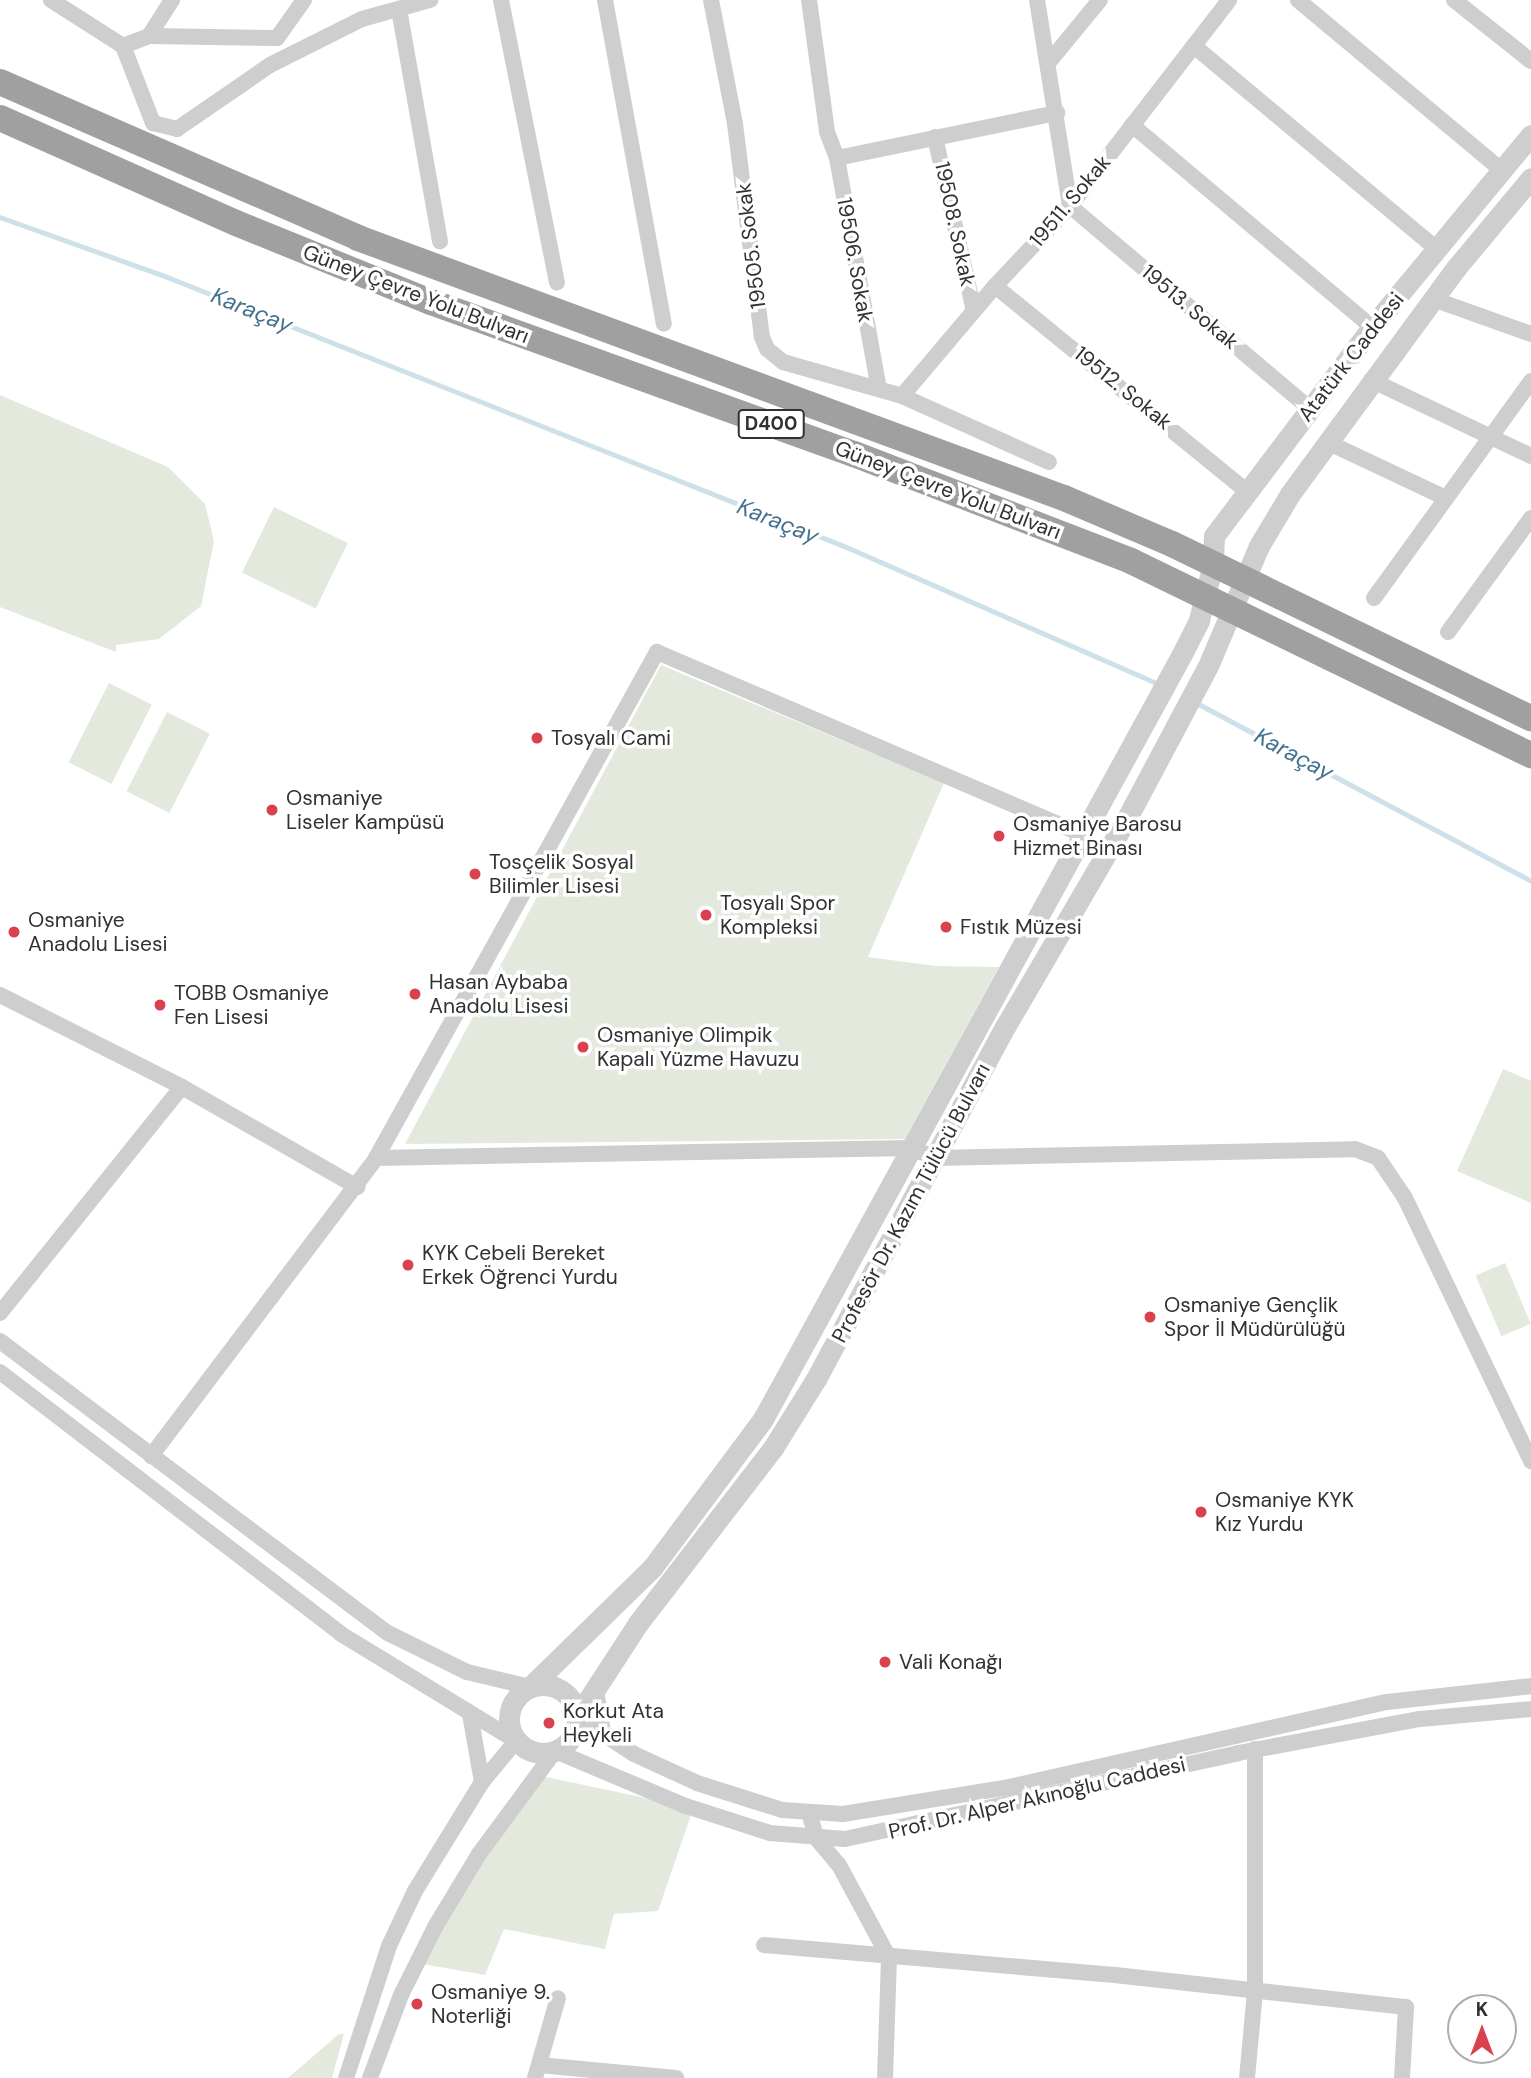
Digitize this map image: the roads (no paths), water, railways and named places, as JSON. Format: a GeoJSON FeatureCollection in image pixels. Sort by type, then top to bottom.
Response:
{"type":"FeatureCollection","features":[{"type":"Feature","properties":{"kind":"highway","name":"Güney Çevre Yolu Bulvarı"},"geometry":{"type":"LineString","coordinates":[[0,82],[358,238],[1065,498],[1213,564],[1531,718]]}},
{"type":"Feature","properties":{"kind":"highway","name":"Güney Çevre Yolu Bulvarı"},"geometry":{"type":"LineString","coordinates":[[0,118],[236,223],[431,302],[854,454],[1131,561],[1531,755]]}},
{"type":"Feature","properties":{"kind":"street"},"geometry":{"type":"LineString","coordinates":[[51,0],[123,46],[153,123],[177,130],[270,65],[362,19],[430,0]]}},
{"type":"Feature","properties":{"kind":"street"},"geometry":{"type":"LineString","coordinates":[[149,36],[172,0]]}},
{"type":"Feature","properties":{"kind":"street"},"geometry":{"type":"LineString","coordinates":[[123,46],[149,36],[278,38],[304,0]]}},
{"type":"Feature","properties":{"kind":"street"},"geometry":{"type":"LineString","coordinates":[[501,0],[557,283]]}},
{"type":"Feature","properties":{"kind":"street"},"geometry":{"type":"LineString","coordinates":[[605,0],[664,324]]}},
{"type":"Feature","properties":{"kind":"street","name":"19505. Sokak"},"geometry":{"type":"LineString","coordinates":[[711,0],[746,197],[762,337],[783,362],[902,396],[1049,462]]}},
{"type":"Feature","properties":{"kind":"street","name":"19506. Sokak"},"geometry":{"type":"LineString","coordinates":[[809,0],[827,132],[837,158],[879,388]]}},
{"type":"Feature","properties":{"kind":"street"},"geometry":{"type":"LineString","coordinates":[[1037,0],[1070,206]]}},
{"type":"Feature","properties":{"kind":"street"},"geometry":{"type":"LineString","coordinates":[[1049,62],[1101,0]]}},
{"type":"Feature","properties":{"kind":"street","name":"19511. Sokak"},"geometry":{"type":"LineString","coordinates":[[902,396],[995,286],[1070,206],[1229,0]]}},
{"type":"Feature","properties":{"kind":"street"},"geometry":{"type":"LineString","coordinates":[[1298,0],[1501,170]]}},
{"type":"Feature","properties":{"kind":"street"},"geometry":{"type":"LineString","coordinates":[[1454,0],[1531,61]]}},
{"type":"Feature","properties":{"kind":"street"},"geometry":{"type":"LineString","coordinates":[[399,9],[440,241]]}},
{"type":"Feature","properties":{"kind":"street"},"geometry":{"type":"LineString","coordinates":[[1194,46],[1436,248]]}},
{"type":"Feature","properties":{"kind":"street"},"geometry":{"type":"LineString","coordinates":[[837,158],[1057,113]]}},
{"type":"Feature","properties":{"kind":"street"},"geometry":{"type":"LineString","coordinates":[[1132,125],[1372,327]]}},
{"type":"Feature","properties":{"kind":"street","name":"Atatürk Caddesi"},"geometry":{"type":"LineString","coordinates":[[1182,654],[1199,620],[1213,564],[1214,536],[1372,327],[1531,135]]}},
{"type":"Feature","properties":{"kind":"street","name":"19508. Sokak"},"geometry":{"type":"LineString","coordinates":[[935,136],[974,311]]}},
{"type":"Feature","properties":{"kind":"street","name":"Atatürk Caddesi"},"geometry":{"type":"LineString","coordinates":[[1208,666],[1233,612],[1244,579],[1290,494],[1371,380],[1531,178]]}},
{"type":"Feature","properties":{"kind":"street","name":"19513. Sokak"},"geometry":{"type":"LineString","coordinates":[[1070,206],[1310,409]]}},
{"type":"Feature","properties":{"kind":"street","name":"19512. Sokak"},"geometry":{"type":"LineString","coordinates":[[995,286],[1248,492]]}},
{"type":"Feature","properties":{"kind":"street"},"geometry":{"type":"LineString","coordinates":[[1433,299],[1531,334]]}},
{"type":"Feature","properties":{"kind":"street"},"geometry":{"type":"LineString","coordinates":[[1371,380],[1488,438],[1531,456]]}},
{"type":"Feature","properties":{"kind":"street"},"geometry":{"type":"LineString","coordinates":[[1374,598],[1444,497],[1531,381]]}},
{"type":"Feature","properties":{"kind":"street"},"geometry":{"type":"LineString","coordinates":[[1327,442],[1444,497]]}},
{"type":"Feature","properties":{"kind":"street"},"geometry":{"type":"LineString","coordinates":[[1448,632],[1531,517]]}},
{"type":"Feature","properties":{"kind":"street"},"geometry":{"type":"LineString","coordinates":[[151,1456],[357,1187],[376,1158],[657,652],[1083,835]]}},
{"type":"Feature","properties":{"kind":"street","name":"Profesör Dr. Kazım Tülücü Bulvarı"},"geometry":{"type":"LineString","coordinates":[[530,1687],[652,1567],[764,1419],[1182,654]]}},
{"type":"Feature","properties":{"kind":"street","name":"Profesör Dr. Kazım Tülücü Bulvarı"},"geometry":{"type":"LineString","coordinates":[[577,1717],[639,1622],[773,1448],[936,1158],[1005,1027],[1126,820],[1208,666]]}},
{"type":"Feature","properties":{"kind":"street"},"geometry":{"type":"LineString","coordinates":[[0,995],[182,1087],[357,1187]]}},
{"type":"Feature","properties":{"kind":"street"},"geometry":{"type":"LineString","coordinates":[[0,1313],[182,1087]]}},
{"type":"Feature","properties":{"kind":"street"},"geometry":{"type":"LineString","coordinates":[[376,1158],[911,1148],[936,1158],[1313,1147],[1355,1149],[1378,1158],[1405,1198],[1531,1461]]}},
{"type":"Feature","properties":{"kind":"street"},"geometry":{"type":"LineString","coordinates":[[0,1341],[387,1633],[467,1672],[530,1687],[561,1690],[577,1717],[572,1738],[555,1751],[479,1854],[435,1927],[401,1995],[370,2078]]}},
{"type":"Feature","properties":{"kind":"street"},"geometry":{"type":"LineString","coordinates":[[0,1372],[341,1634],[530,1751],[555,1751]]}},
{"type":"Feature","properties":{"kind":"street","name":"Prof. Dr. Alper Akınoğlu Caddesi"},"geometry":{"type":"LineString","coordinates":[[577,1717],[634,1754],[697,1783],[782,1810],[809,1813],[854,1812],[1009,1787],[1387,1702],[1531,1686]]}},
{"type":"Feature","properties":{"kind":"street"},"geometry":{"type":"LineString","coordinates":[[516,1741],[509,1710],[530,1687]]}},
{"type":"Feature","properties":{"kind":"street"},"geometry":{"type":"LineString","coordinates":[[596,1691],[603,1732]]}},
{"type":"Feature","properties":{"kind":"street","name":"Prof. Dr. Alper Akınoğlu Caddesi"},"geometry":{"type":"LineString","coordinates":[[555,1751],[579,1764],[770,1833],[817,1839],[845,1839],[1255,1749],[1420,1718],[1531,1709]]}},
{"type":"Feature","properties":{"kind":"street"},"geometry":{"type":"LineString","coordinates":[[470,1714],[482,1782]]}},
{"type":"Feature","properties":{"kind":"street"},"geometry":{"type":"LineString","coordinates":[[346,2078],[389,1945],[415,1891],[482,1782],[516,1741]]}},
{"type":"Feature","properties":{"kind":"street"},"geometry":{"type":"LineString","coordinates":[[1247,2078],[1255,1992],[1255,1749]]}},
{"type":"Feature","properties":{"kind":"street"},"geometry":{"type":"LineString","coordinates":[[537,1775],[579,1764]]}},
{"type":"Feature","properties":{"kind":"street"},"geometry":{"type":"LineString","coordinates":[[809,1813],[817,1839],[839,1865],[890,1958],[885,2078]]}},
{"type":"Feature","properties":{"kind":"street"},"geometry":{"type":"LineString","coordinates":[[764,1945],[890,1958],[1115,1975],[1406,2007],[1402,2078]]}},
{"type":"Feature","properties":{"kind":"street"},"geometry":{"type":"LineString","coordinates":[[558,1998],[537,2072],[676,2078]]}},
{"type":"Feature","properties":{"kind":"waterway","name":"Karaçay"},"geometry":{"type":"LineString","coordinates":[[0,217],[165,276],[849,548],[1159,684]]}},
{"type":"Feature","properties":{"kind":"waterway","name":"Karaçay"},"geometry":{"type":"LineString","coordinates":[[1195,702],[1531,881]]}},
{"type":"Feature","properties":{"kind":"place","name":"Tosyalı Cami"},"geometry":{"type":"Point","coordinates":[537,738]}},
{"type":"Feature","properties":{"kind":"place","name":"Osmaniye Liseler Kampüsü"},"geometry":{"type":"Point","coordinates":[272,810]}},
{"type":"Feature","properties":{"kind":"place","name":"Osmaniye Barosu Hizmet Binası"},"geometry":{"type":"Point","coordinates":[999,836]}},
{"type":"Feature","properties":{"kind":"place","name":"Tosçelik Sosyal Bilimler Lisesi"},"geometry":{"type":"Point","coordinates":[475,874]}},
{"type":"Feature","properties":{"kind":"place","name":"Tosyalı Spor Kompleksi"},"geometry":{"type":"Point","coordinates":[706,915]}},
{"type":"Feature","properties":{"kind":"place","name":"Fıstık Müzesi"},"geometry":{"type":"Point","coordinates":[946,927]}},
{"type":"Feature","properties":{"kind":"place","name":"Osmaniye Anadolu Lisesi"},"geometry":{"type":"Point","coordinates":[14,932]}},
{"type":"Feature","properties":{"kind":"place","name":"Hasan Aybaba Anadolu Lisesi"},"geometry":{"type":"Point","coordinates":[415,994]}},
{"type":"Feature","properties":{"kind":"place","name":"TOBB Osmaniye Fen Lisesi"},"geometry":{"type":"Point","coordinates":[160,1005]}},
{"type":"Feature","properties":{"kind":"place","name":"Osmaniye Olimpik Kapalı Yüzme Havuzu"},"geometry":{"type":"Point","coordinates":[583,1047]}},
{"type":"Feature","properties":{"kind":"place","name":"KYK Cebeli Bereket Erkek Öğrenci Yurdu"},"geometry":{"type":"Point","coordinates":[408,1265]}},
{"type":"Feature","properties":{"kind":"place","name":"Osmaniye Gençlik Spor İl Müdürülüğü"},"geometry":{"type":"Point","coordinates":[1150,1317]}},
{"type":"Feature","properties":{"kind":"place","name":"Osmaniye KYK Kız Yurdu"},"geometry":{"type":"Point","coordinates":[1201,1512]}},
{"type":"Feature","properties":{"kind":"place","name":"Vali Konağı"},"geometry":{"type":"Point","coordinates":[885,1662]}},
{"type":"Feature","properties":{"kind":"place","name":"Korkut Ata Heykeli"},"geometry":{"type":"Point","coordinates":[549,1723]}},
{"type":"Feature","properties":{"kind":"place","name":"Osmaniye 9. Noterliği"},"geometry":{"type":"Point","coordinates":[417,2004]}}]}
